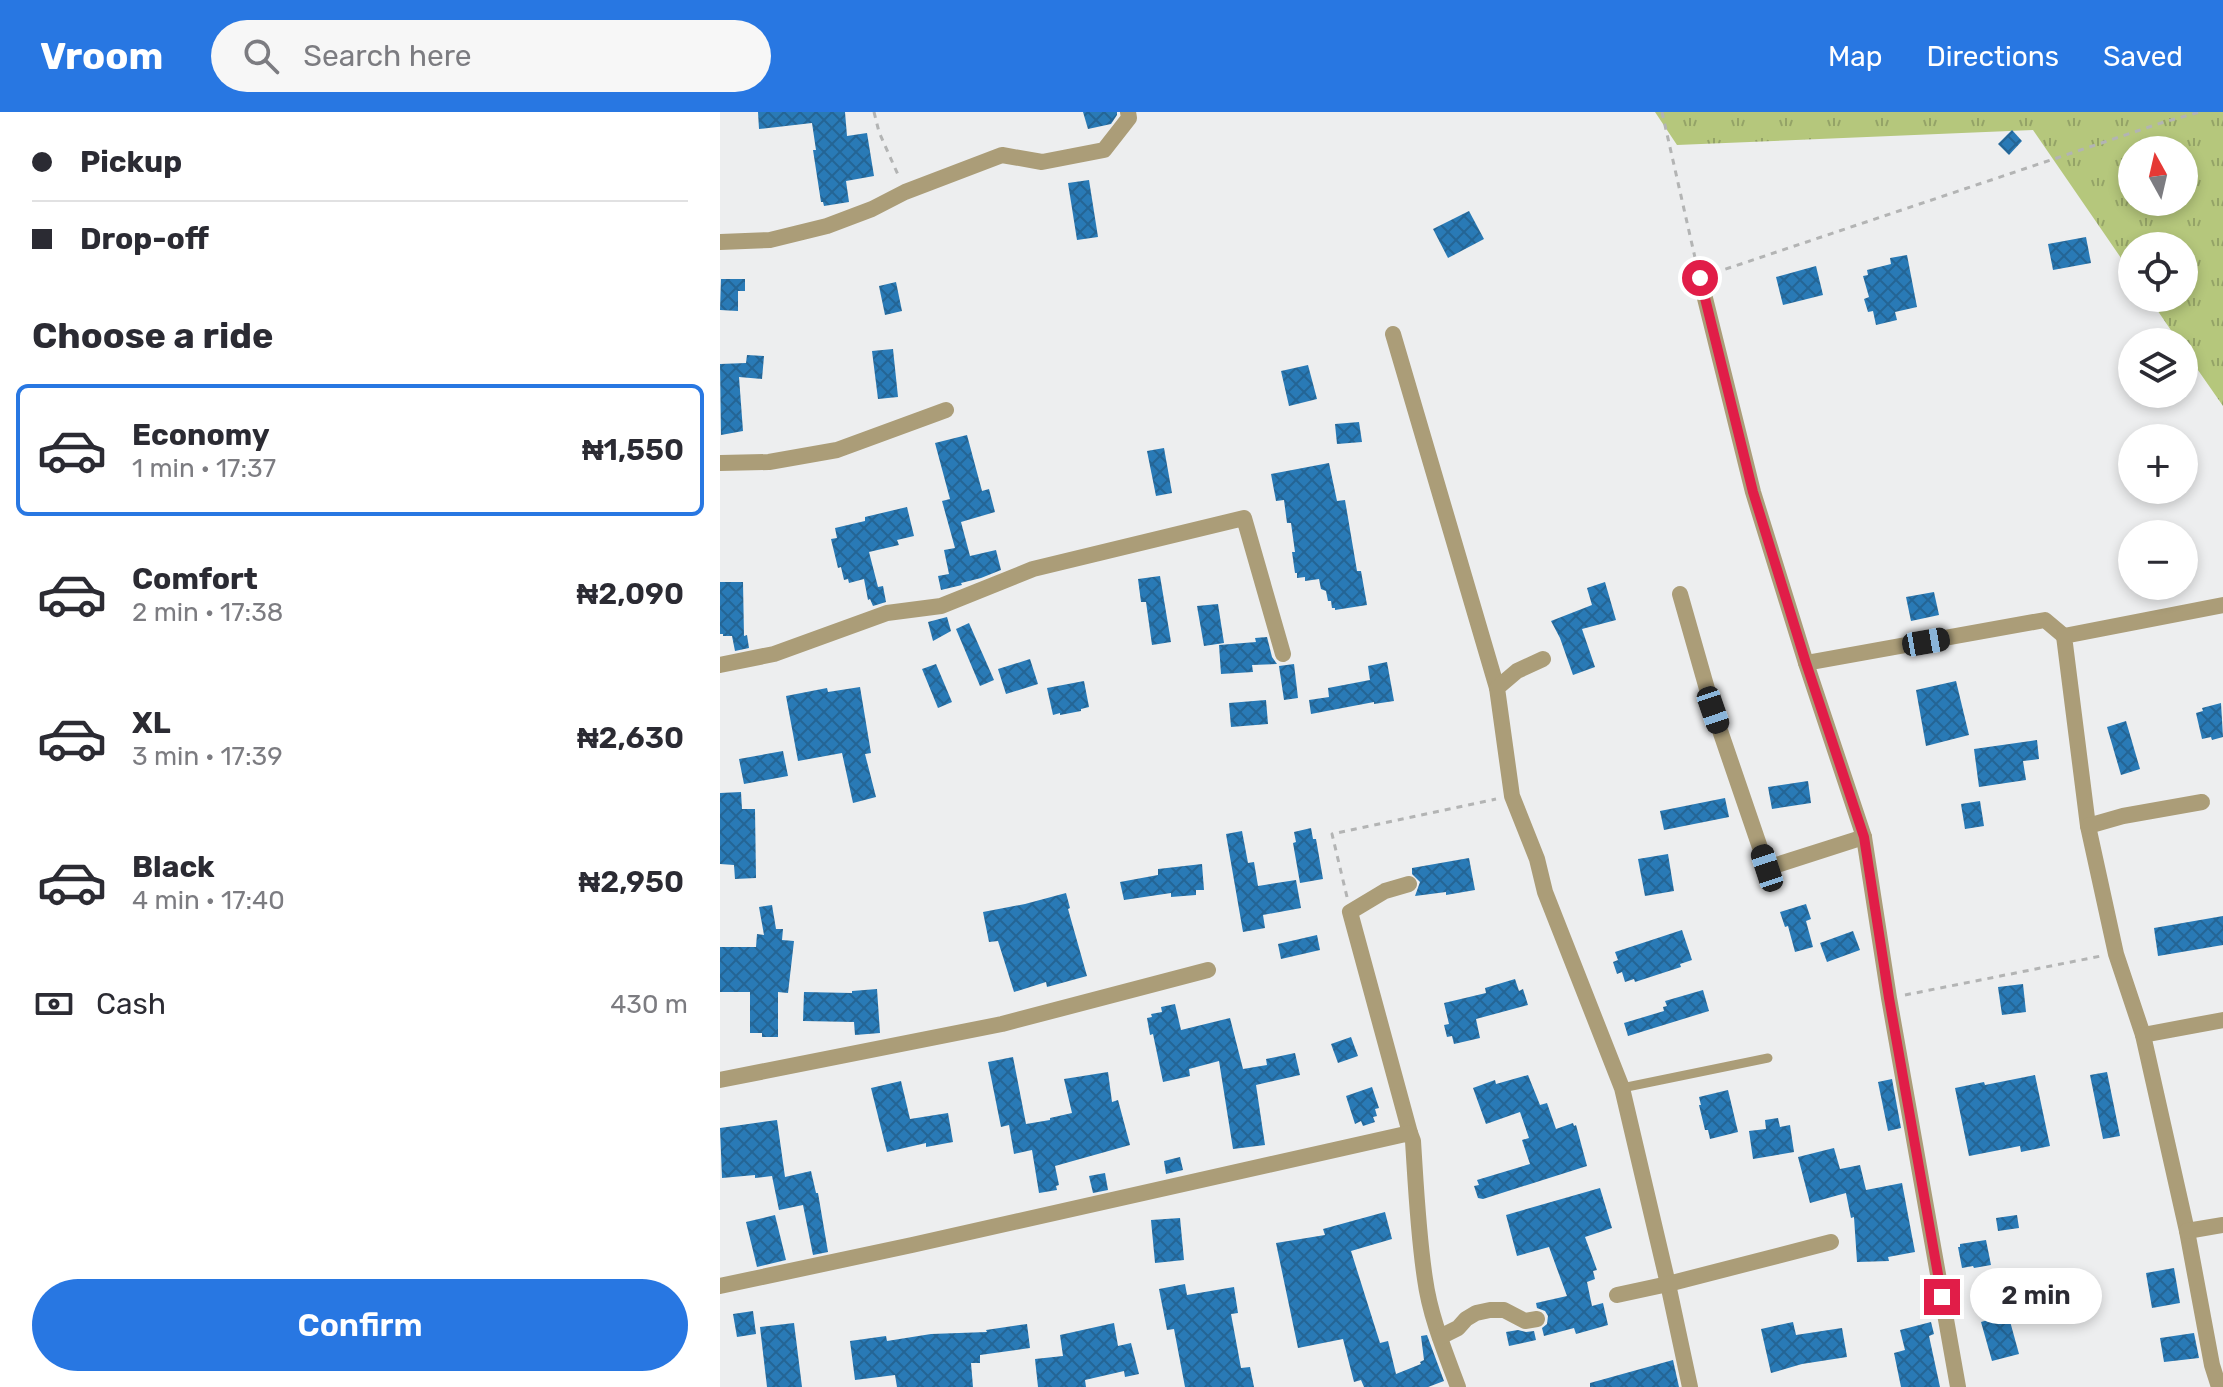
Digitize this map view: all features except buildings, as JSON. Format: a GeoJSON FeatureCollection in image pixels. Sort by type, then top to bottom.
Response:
{"type":"FeatureCollection","features":[{"type":"Feature","properties":{"kind":"street"},"geometry":{"type":"LineString","coordinates":[[720,242],[770,240],[827,226],[1002,155],[1042,162],[1104,150],[1129,118],[1128,112]]}},
{"type":"Feature","properties":{"kind":"street"},"geometry":{"type":"LineString","coordinates":[[1700,278],[1753,492],[1864,837],[1889,998],[1958,1387]]}},
{"type":"Feature","properties":{"kind":"street"},"geometry":{"type":"LineString","coordinates":[[1393,334],[1497,688],[1512,796],[1537,859],[1545,892],[1622,1088],[1690,1387]]}},
{"type":"Feature","properties":{"kind":"street"},"geometry":{"type":"LineString","coordinates":[[720,463],[769,462],[837,450],[946,410]]}},
{"type":"Feature","properties":{"kind":"street"},"geometry":{"type":"LineString","coordinates":[[720,665],[774,654],[887,613],[941,606],[1033,569],[1244,518],[1283,654]]}},
{"type":"Feature","properties":{"kind":"street"},"geometry":{"type":"LineString","coordinates":[[1680,594],[1713,710],[1767,868],[1864,837]]}},
{"type":"Feature","properties":{"kind":"street"},"geometry":{"type":"LineString","coordinates":[[2064,636],[2223,605]]}},
{"type":"Feature","properties":{"kind":"street"},"geometry":{"type":"LineString","coordinates":[[1806,663],[2045,620],[2064,636],[2088,826],[2116,954],[2143,1035],[2219,1387]]}},
{"type":"Feature","properties":{"kind":"street"},"geometry":{"type":"LineString","coordinates":[[1497,688],[1517,671],[1543,659]]}},
{"type":"Feature","properties":{"kind":"street"},"geometry":{"type":"LineString","coordinates":[[2088,826],[2123,816],[2202,802]]}},
{"type":"Feature","properties":{"kind":"street"},"geometry":{"type":"LineString","coordinates":[[1409,884],[1385,891],[1350,912],[1413,1141],[1425,1281],[1458,1387]]}},
{"type":"Feature","properties":{"kind":"street"},"geometry":{"type":"LineString","coordinates":[[720,1080],[1002,1024],[1208,970]]}},
{"type":"Feature","properties":{"kind":"street"},"geometry":{"type":"LineString","coordinates":[[2143,1035],[2223,1020]]}},
{"type":"Feature","properties":{"kind":"street"},"geometry":{"type":"LineString","coordinates":[[720,1286],[1410,1133]]}},
{"type":"Feature","properties":{"kind":"street"},"geometry":{"type":"LineString","coordinates":[[2187,1231],[2223,1225]]}},
{"type":"Feature","properties":{"kind":"street"},"geometry":{"type":"LineString","coordinates":[[1617,1295],[1831,1242]]}},
{"type":"Feature","properties":{"kind":"street"},"geometry":{"type":"LineString","coordinates":[[1440,1337],[1458,1328],[1476,1313],[1490,1310],[1504,1310],[1525,1321],[1537,1319]]}},
{"type":"Feature","properties":{"kind":"lane"},"geometry":{"type":"LineString","coordinates":[[1622,1088],[1768,1058]]}},
{"type":"Feature","properties":{"kind":"path"},"geometry":{"type":"LineString","coordinates":[[874,112],[879,132],[905,192]]}},
{"type":"Feature","properties":{"kind":"path"},"geometry":{"type":"LineString","coordinates":[[1662,112],[1700,278],[2200,112]]}},
{"type":"Feature","properties":{"kind":"path"},"geometry":{"type":"LineString","coordinates":[[1350,912],[1332,834],[1512,796]]}},
{"type":"Feature","properties":{"kind":"path"},"geometry":{"type":"LineString","coordinates":[[1889,998],[2116,954]]}},
{"type":"Feature","properties":{"kind":"green space"},"geometry":{"type":"Polygon","coordinates":[[[1655,112],[2223,112],[2223,406],[2198,370],[2198,328],[2169,328],[2159,312],[2198,312],[2198,232],[2118,232],[2118,254],[2033,130],[1677,145],[1655,112]]]}},
{"type":"Feature","properties":{"kind":"route"},"geometry":{"type":"LineString","coordinates":[[1700,278],[1753,492],[1864,837],[1942,1297]]}}]}
